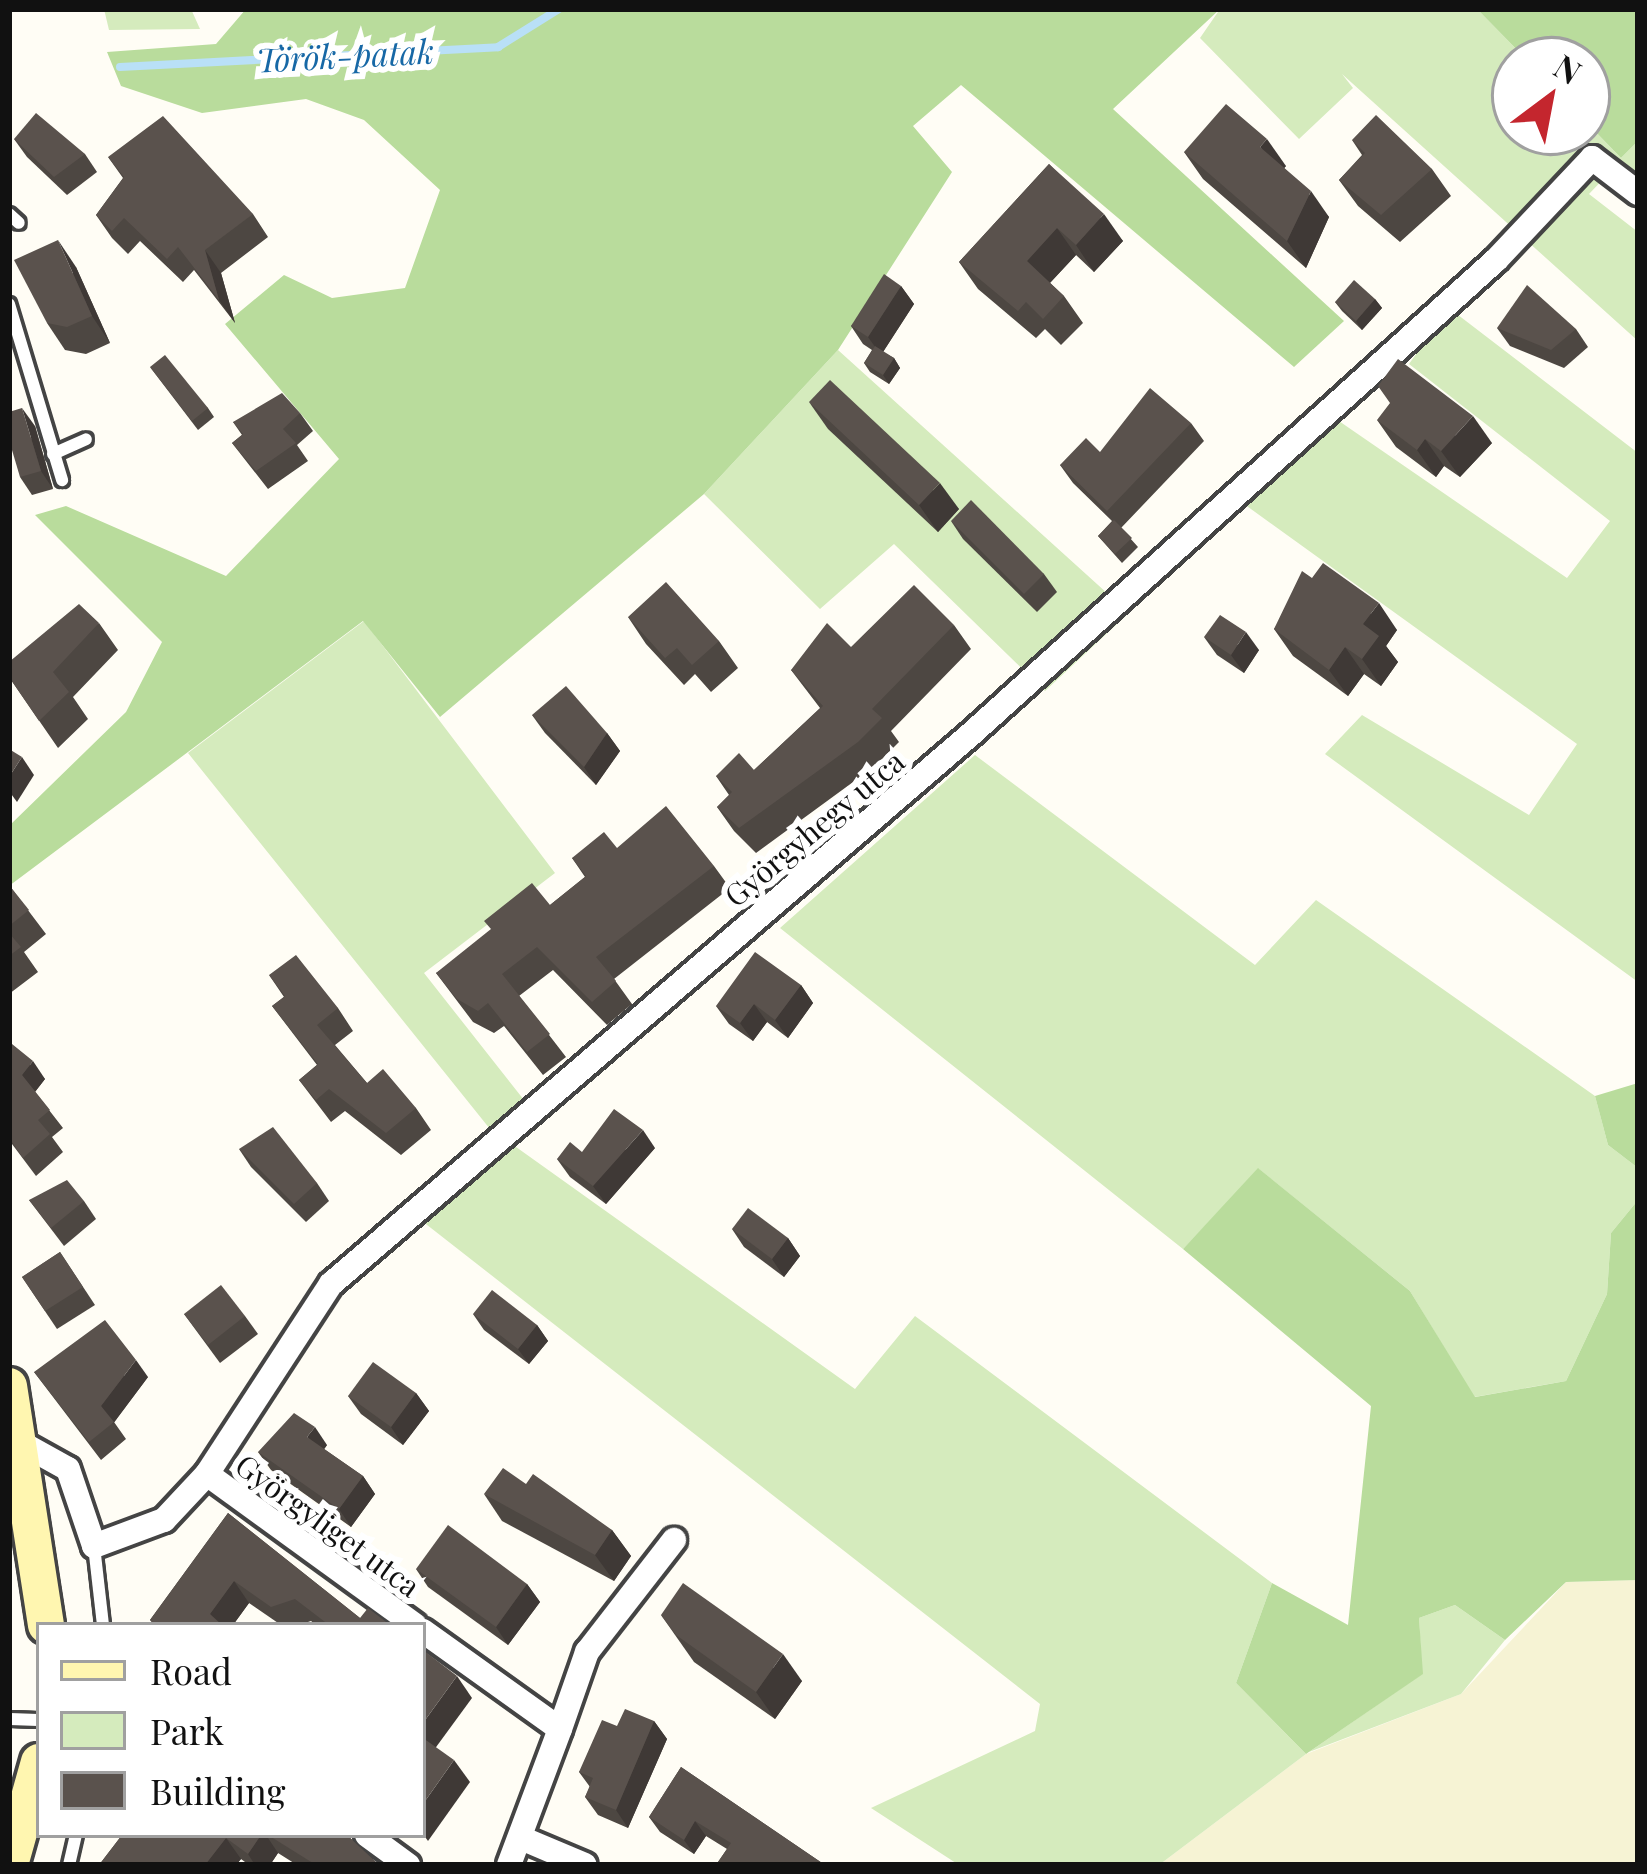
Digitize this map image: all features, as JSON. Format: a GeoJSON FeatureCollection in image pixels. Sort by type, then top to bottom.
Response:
{"type":"FeatureCollection","features":[{"type":"Feature","properties":{"kind":"main road"},"geometry":{"type":"LineString","coordinates":[[9,1386],[23,1444],[46,1622]]}},
{"type":"Feature","properties":{"kind":"main road"},"geometry":{"type":"LineString","coordinates":[[10,1865],[36,1773]]}},
{"type":"Feature","properties":{"kind":"street","name":"Györgyhegy utca"},"geometry":{"type":"LineString","coordinates":[[94,1546],[164,1520],[207,1474],[331,1284],[971,734],[1496,260],[1592,158],[1638,193]]}},
{"type":"Feature","properties":{"kind":"street"},"geometry":{"type":"LineString","coordinates":[[23,1444],[68,1469],[94,1546]]}},
{"type":"Feature","properties":{"kind":"street","name":"Györgyliget utca"},"geometry":{"type":"LineString","coordinates":[[207,1474],[411,1622]]}},
{"type":"Feature","properties":{"kind":"street"},"geometry":{"type":"LineString","coordinates":[[508,1865],[587,1652],[674,1540]]}},
{"type":"Feature","properties":{"kind":"street","name":"Györgyliget utca"},"geometry":{"type":"LineString","coordinates":[[426,1633],[560,1729]]}},
{"type":"Feature","properties":{"kind":"street"},"geometry":{"type":"LineString","coordinates":[[371,1838],[408,1865]]}},
{"type":"Feature","properties":{"kind":"street"},"geometry":{"type":"LineString","coordinates":[[520,1838],[585,1865]]}},
{"type":"Feature","properties":{"kind":"lane"},"geometry":{"type":"LineString","coordinates":[[9,304],[62,479]]}},
{"type":"Feature","properties":{"kind":"lane"},"geometry":{"type":"LineString","coordinates":[[53,454],[86,439]]}},
{"type":"Feature","properties":{"kind":"lane"},"geometry":{"type":"LineString","coordinates":[[94,1546],[103,1622]]}},
{"type":"Feature","properties":{"kind":"shaded area"},"geometry":{"type":"Polygon","coordinates":[[[1638,1580],[1638,1865],[1159,1865],[1306,1754],[1461,1694],[1566,1582],[1638,1580]]]}},
{"type":"Feature","properties":{"kind":"green space"},"geometry":{"type":"Polygon","coordinates":[[[104,9],[191,9],[200,29],[109,30],[104,9]]]}},
{"type":"Feature","properties":{"kind":"green space"},"geometry":{"type":"Polygon","coordinates":[[[246,9],[1220,9],[1113,109],[1344,321],[1294,367],[961,85],[913,126],[952,172],[838,350],[704,494],[440,717],[363,621],[9,886],[9,826],[126,712],[162,642],[35,515],[66,506],[226,576],[339,459],[225,324],[284,275],[332,298],[405,288],[440,190],[364,120],[306,99],[202,113],[121,86],[107,52],[216,44],[246,9]]]}},
{"type":"Feature","properties":{"kind":"green space"},"geometry":{"type":"Polygon","coordinates":[[[1220,9],[1477,9],[1503,36],[1491,36],[1491,156],[1611,156],[1611,148],[1621,158],[1638,141],[1638,188],[1610,172],[1589,194],[1638,232],[1638,341],[1342,74],[1353,88],[1299,139],[1200,38],[1220,9]]]}},
{"type":"Feature","properties":{"kind":"green space"},"geometry":{"type":"Polygon","coordinates":[[[1477,9],[1638,9],[1638,141],[1621,158],[1611,148],[1611,36],[1503,36],[1477,9]]]}},
{"type":"Feature","properties":{"kind":"green space"},"geometry":{"type":"Polygon","coordinates":[[[1449,308],[1638,453],[1638,982],[1325,754],[1362,715],[1529,815],[1577,744],[1244,504],[1336,419],[1567,578],[1610,521],[1409,364],[1449,308]]]}},
{"type":"Feature","properties":{"kind":"green space"},"geometry":{"type":"Polygon","coordinates":[[[838,350],[1129,613],[1045,691],[894,544],[820,609],[704,494],[838,350]]]}},
{"type":"Feature","properties":{"kind":"green space"},"geometry":{"type":"Polygon","coordinates":[[[364,621],[555,873],[424,973],[524,1100],[491,1129],[855,1389],[915,1316],[1272,1583],[1236,1683],[1306,1754],[1159,1865],[959,1865],[871,1808],[1035,1731],[1040,1704],[422,1221],[503,1140],[490,1129],[188,753],[364,621]]]}},
{"type":"Feature","properties":{"kind":"green space"},"geometry":{"type":"Polygon","coordinates":[[[975,755],[1255,965],[1316,900],[1595,1096],[1608,1145],[1638,1168],[1638,1200],[1611,1233],[1607,1294],[1566,1381],[1474,1397],[1410,1291],[1259,1169],[1183,1249],[780,928],[975,755]]]}},
{"type":"Feature","properties":{"kind":"green space"},"geometry":{"type":"Polygon","coordinates":[[[1638,1083],[1638,1168],[1608,1145],[1595,1096],[1638,1083]]]}},
{"type":"Feature","properties":{"kind":"green space"},"geometry":{"type":"Polygon","coordinates":[[[1258,1168],[1410,1291],[1475,1397],[1566,1381],[1607,1294],[1611,1233],[1638,1200],[1638,1580],[1566,1582],[1505,1640],[1455,1605],[1419,1618],[1423,1674],[1306,1754],[1236,1683],[1272,1583],[1348,1625],[1371,1406],[1183,1249],[1258,1168]]]}},
{"type":"Feature","properties":{"kind":"green space"},"geometry":{"type":"Polygon","coordinates":[[[1455,1605],[1505,1640],[1461,1694],[1309,1752],[1422,1674],[1419,1618],[1455,1605]]]}},
{"type":"Feature","properties":{"kind":"building"},"geometry":{"type":"Polygon","coordinates":[[[1226,104],[1267,139],[1260,147],[1311,191],[1287,241],[1184,152],[1226,104]]]}},
{"type":"Feature","properties":{"kind":"building"},"geometry":{"type":"Polygon","coordinates":[[[36,113],[85,154],[54,177],[14,139],[36,113]]]}},
{"type":"Feature","properties":{"kind":"building"},"geometry":{"type":"Polygon","coordinates":[[[1376,115],[1432,169],[1381,215],[1339,180],[1365,153],[1352,140],[1376,115]]]}},
{"type":"Feature","properties":{"kind":"building"},"geometry":{"type":"Polygon","coordinates":[[[163,116],[253,214],[205,250],[219,300],[178,247],[167,259],[124,218],[112,231],[96,215],[124,177],[108,157],[163,116]]]}},
{"type":"Feature","properties":{"kind":"building"},"geometry":{"type":"Polygon","coordinates":[[[1049,164],[1104,214],[1076,245],[1057,228],[1027,261],[1064,296],[1043,319],[1026,302],[1018,311],[959,262],[1049,164]]]}},
{"type":"Feature","properties":{"kind":"building"},"geometry":{"type":"Polygon","coordinates":[[[58,240],[92,316],[67,327],[47,323],[14,260],[58,240]]]}},
{"type":"Feature","properties":{"kind":"building"},"geometry":{"type":"Polygon","coordinates":[[[884,274],[901,286],[868,337],[851,326],[884,274]]]}},
{"type":"Feature","properties":{"kind":"building"},"geometry":{"type":"Polygon","coordinates":[[[1354,280],[1375,299],[1356,321],[1335,302],[1354,280]]]}},
{"type":"Feature","properties":{"kind":"building"},"geometry":{"type":"Polygon","coordinates":[[[1527,285],[1576,329],[1551,350],[1497,328],[1527,285]]]}},
{"type":"Feature","properties":{"kind":"building"},"geometry":{"type":"Polygon","coordinates":[[[875,346],[894,358],[883,375],[864,363],[875,346]]]}},
{"type":"Feature","properties":{"kind":"building"},"geometry":{"type":"Polygon","coordinates":[[[165,355],[208,408],[192,421],[150,367],[165,355]]]}},
{"type":"Feature","properties":{"kind":"building"},"geometry":{"type":"Polygon","coordinates":[[[1398,359],[1473,416],[1441,451],[1425,439],[1417,450],[1377,420],[1390,403],[1378,386],[1398,359]]]}},
{"type":"Feature","properties":{"kind":"building"},"geometry":{"type":"Polygon","coordinates":[[[830,380],[940,483],[919,505],[809,402],[830,380]]]}},
{"type":"Feature","properties":{"kind":"building"},"geometry":{"type":"Polygon","coordinates":[[[1150,388],[1191,423],[1107,511],[1060,465],[1086,438],[1100,452],[1150,388]]]}},
{"type":"Feature","properties":{"kind":"building"},"geometry":{"type":"Polygon","coordinates":[[[282,393],[300,413],[283,429],[296,443],[256,471],[232,443],[243,434],[233,422],[282,393]]]}},
{"type":"Feature","properties":{"kind":"building"},"geometry":{"type":"Polygon","coordinates":[[[22,408],[41,471],[20,477],[9,440],[9,412],[22,408]]]}},
{"type":"Feature","properties":{"kind":"building"},"geometry":{"type":"Polygon","coordinates":[[[971,500],[1044,574],[1024,594],[951,521],[971,500]]]}},
{"type":"Feature","properties":{"kind":"building"},"geometry":{"type":"Polygon","coordinates":[[[1114,520],[1132,538],[1115,554],[1098,536],[1114,520]]]}},
{"type":"Feature","properties":{"kind":"building"},"geometry":{"type":"Polygon","coordinates":[[[1323,563],[1379,603],[1363,624],[1379,636],[1362,659],[1345,647],[1329,670],[1274,629],[1302,571],[1312,578],[1323,563]]]}},
{"type":"Feature","properties":{"kind":"building"},"geometry":{"type":"Polygon","coordinates":[[[666,582],[719,641],[692,665],[677,648],[665,658],[628,617],[666,582]]]}},
{"type":"Feature","properties":{"kind":"building"},"geometry":{"type":"Polygon","coordinates":[[[914,585],[954,625],[872,709],[882,718],[858,742],[739,828],[717,807],[732,792],[716,776],[739,753],[754,770],[823,706],[791,670],[827,623],[851,647],[914,585]]]}},
{"type":"Feature","properties":{"kind":"building"},"geometry":{"type":"Polygon","coordinates":[[[79,604],[99,623],[53,672],[69,692],[39,721],[9,677],[9,662],[79,604]]]}},
{"type":"Feature","properties":{"kind":"building"},"geometry":{"type":"Polygon","coordinates":[[[1220,615],[1246,632],[1231,655],[1204,637],[1220,615]]]}},
{"type":"Feature","properties":{"kind":"building"},"geometry":{"type":"Polygon","coordinates":[[[566,686],[607,733],[584,767],[532,715],[566,686]]]}},
{"type":"Feature","properties":{"kind":"building"},"geometry":{"type":"Polygon","coordinates":[[[9,749],[22,757],[9,777],[9,749]]]}},
{"type":"Feature","properties":{"kind":"building"},"geometry":{"type":"Polygon","coordinates":[[[666,806],[714,866],[596,957],[616,981],[592,1002],[537,947],[502,974],[550,1034],[527,1052],[488,1003],[478,1011],[457,999],[436,973],[491,929],[484,921],[532,883],[550,905],[586,876],[572,858],[604,832],[617,848],[666,806]]]}},
{"type":"Feature","properties":{"kind":"building"},"geometry":{"type":"Polygon","coordinates":[[[9,885],[29,910],[9,926],[9,885]]]}},
{"type":"Feature","properties":{"kind":"building"},"geometry":{"type":"Polygon","coordinates":[[[9,933],[21,947],[9,956],[9,933]]]}},
{"type":"Feature","properties":{"kind":"building"},"geometry":{"type":"Polygon","coordinates":[[[755,952],[801,985],[775,1020],[754,1004],[740,1023],[716,1006],[755,952]]]}},
{"type":"Feature","properties":{"kind":"building"},"geometry":{"type":"Polygon","coordinates":[[[296,955],[338,1008],[317,1025],[367,1083],[383,1069],[416,1108],[386,1133],[329,1089],[316,1100],[299,1080],[318,1064],[272,1006],[285,996],[269,975],[296,955]]]}},
{"type":"Feature","properties":{"kind":"building"},"geometry":{"type":"Polygon","coordinates":[[[12,1044],[33,1061],[22,1075],[50,1110],[38,1120],[50,1134],[23,1158],[9,1138],[12,1044]]]}},
{"type":"Feature","properties":{"kind":"building"},"geometry":{"type":"Polygon","coordinates":[[[614,1109],[643,1130],[593,1186],[557,1159],[570,1142],[582,1152],[614,1109]]]}},
{"type":"Feature","properties":{"kind":"building"},"geometry":{"type":"Polygon","coordinates":[[[273,1127],[317,1183],[294,1204],[239,1149],[273,1127]]]}},
{"type":"Feature","properties":{"kind":"building"},"geometry":{"type":"Polygon","coordinates":[[[67,1180],[84,1201],[51,1228],[29,1200],[67,1180]]]}},
{"type":"Feature","properties":{"kind":"building"},"geometry":{"type":"Polygon","coordinates":[[[748,1208],[788,1238],[772,1259],[732,1229],[748,1208]]]}},
{"type":"Feature","properties":{"kind":"building"},"geometry":{"type":"Polygon","coordinates":[[[60,1252],[83,1287],[45,1311],[22,1277],[60,1252]]]}},
{"type":"Feature","properties":{"kind":"building"},"geometry":{"type":"Polygon","coordinates":[[[221,1285],[245,1316],[208,1345],[184,1314],[221,1285]]]}},
{"type":"Feature","properties":{"kind":"building"},"geometry":{"type":"Polygon","coordinates":[[[492,1290],[537,1325],[518,1349],[473,1314],[492,1290]]]}},
{"type":"Feature","properties":{"kind":"building"},"geometry":{"type":"Polygon","coordinates":[[[105,1320],[136,1360],[101,1406],[114,1422],[89,1442],[34,1372],[105,1320]]]}},
{"type":"Feature","properties":{"kind":"building"},"geometry":{"type":"Polygon","coordinates":[[[373,1362],[416,1393],[391,1427],[348,1396],[373,1362]]]}},
{"type":"Feature","properties":{"kind":"building"},"geometry":{"type":"Polygon","coordinates":[[[294,1413],[315,1427],[307,1437],[363,1476],[339,1509],[258,1452],[294,1413]]]}},
{"type":"Feature","properties":{"kind":"building"},"geometry":{"type":"Polygon","coordinates":[[[503,1468],[526,1484],[533,1474],[612,1530],[595,1555],[484,1494],[503,1468]]]}},
{"type":"Feature","properties":{"kind":"building"},"geometry":{"type":"Polygon","coordinates":[[[228,1513],[360,1618],[368,1608],[386,1622],[325,1622],[295,1599],[271,1607],[234,1581],[210,1614],[219,1622],[150,1620],[228,1513]]]}},
{"type":"Feature","properties":{"kind":"building"},"geometry":{"type":"Polygon","coordinates":[[[448,1525],[527,1584],[496,1627],[416,1569],[448,1525]]]}},
{"type":"Feature","properties":{"kind":"building"},"geometry":{"type":"Polygon","coordinates":[[[683,1583],[783,1654],[756,1692],[676,1635],[661,1615],[683,1583]]]}},
{"type":"Feature","properties":{"kind":"building"},"geometry":{"type":"Polygon","coordinates":[[[426,1652],[457,1676],[426,1719],[426,1652]]]}},
{"type":"Feature","properties":{"kind":"building"},"geometry":{"type":"Polygon","coordinates":[[[625,1709],[654,1721],[616,1810],[585,1797],[593,1778],[579,1772],[602,1720],[617,1726],[625,1709]]]}},
{"type":"Feature","properties":{"kind":"building"},"geometry":{"type":"Polygon","coordinates":[[[426,1740],[454,1760],[426,1800],[426,1740]]]}},
{"type":"Feature","properties":{"kind":"building"},"geometry":{"type":"Polygon","coordinates":[[[681,1767],[825,1865],[723,1865],[718,1862],[731,1843],[695,1821],[684,1840],[649,1817],[681,1767]]]}},
{"type":"Feature","properties":{"kind":"building"},"geometry":{"type":"Polygon","coordinates":[[[120,1838],[226,1838],[205,1865],[99,1865],[120,1838]]]}},
{"type":"Feature","properties":{"kind":"building"},"geometry":{"type":"Polygon","coordinates":[[[226,1838],[259,1838],[248,1854],[226,1838]]]}},
{"type":"Feature","properties":{"kind":"building"},"geometry":{"type":"Polygon","coordinates":[[[273,1838],[350,1838],[379,1865],[316,1865],[273,1838]]]}},
{"type":"Feature","properties":{"kind":"waterway","name":"Török-patak"},"geometry":{"type":"LineString","coordinates":[[120,67],[498,47],[559,9]]}}]}
